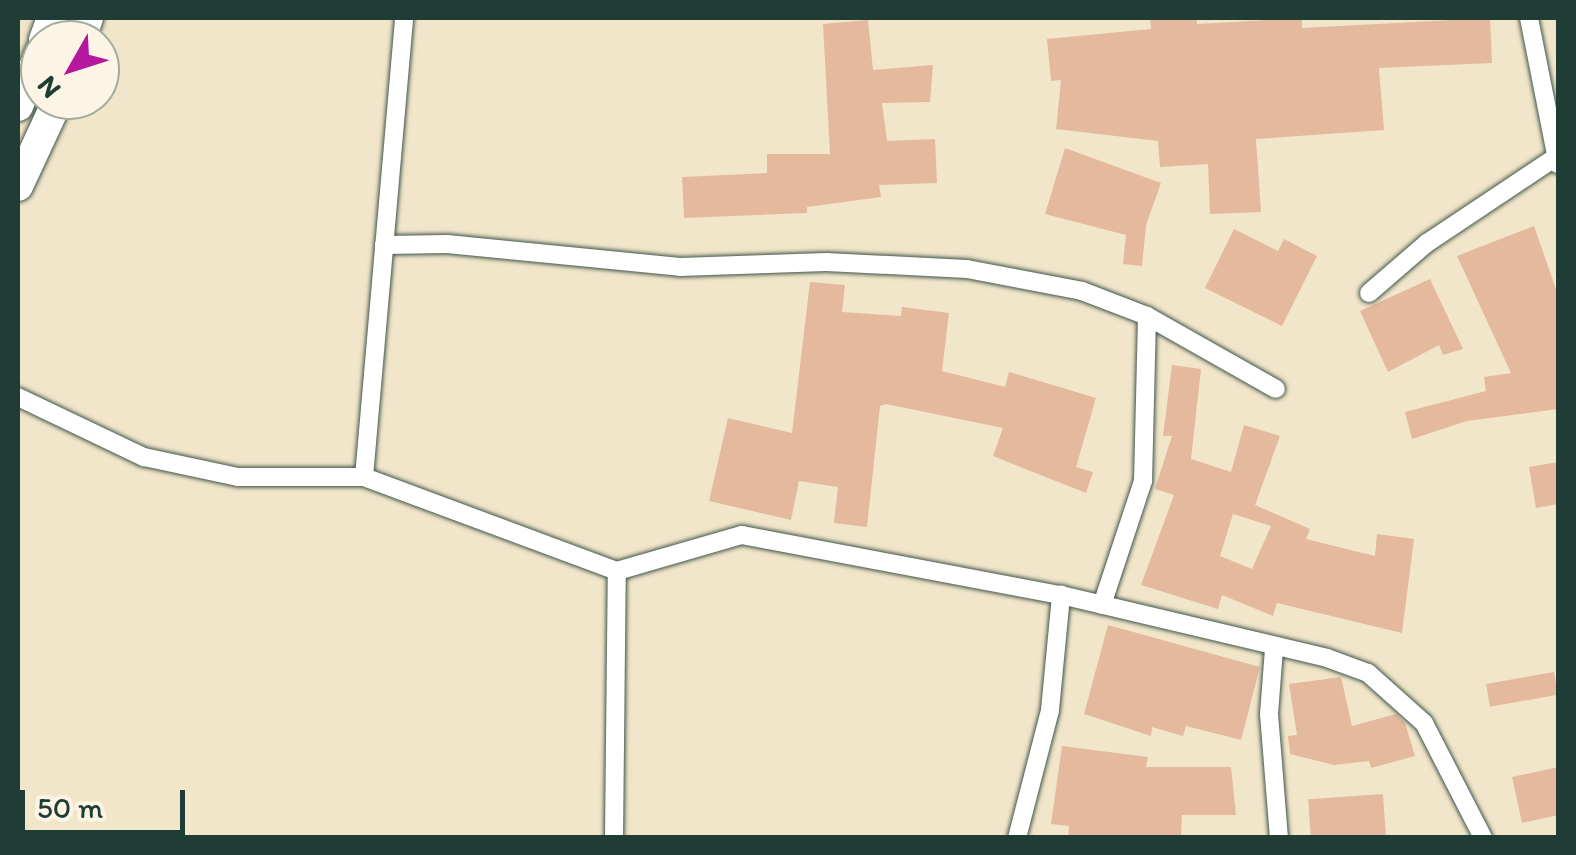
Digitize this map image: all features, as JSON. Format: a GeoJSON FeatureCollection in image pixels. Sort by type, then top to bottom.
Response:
{"type":"FeatureCollection","features":[{"type":"Feature","properties":{"kind":"main road"},"geometry":{"type":"LineString","coordinates":[[18,186],[49,120]]}},
{"type":"Feature","properties":{"kind":"street"},"geometry":{"type":"LineString","coordinates":[[364,476],[404,18]]}},
{"type":"Feature","properties":{"kind":"street"},"geometry":{"type":"LineString","coordinates":[[1369,294],[1427,243],[1557,161],[1530,18]]}},
{"type":"Feature","properties":{"kind":"street"},"geometry":{"type":"LineString","coordinates":[[384,245],[447,244],[680,267],[826,262],[967,270],[1082,291],[1147,316],[1276,390]]}},
{"type":"Feature","properties":{"kind":"street"},"geometry":{"type":"LineString","coordinates":[[1102,606],[1143,481],[1147,316]]}},
{"type":"Feature","properties":{"kind":"street"},"geometry":{"type":"LineString","coordinates":[[18,397],[96,438],[190,469],[238,477],[364,476],[617,570],[742,536],[1060,595],[1368,673],[1398,694],[1424,723],[1482,838]]}},
{"type":"Feature","properties":{"kind":"street"},"geometry":{"type":"LineString","coordinates":[[614,838],[617,570]]}},
{"type":"Feature","properties":{"kind":"street"},"geometry":{"type":"LineString","coordinates":[[1017,838],[1050,710],[1060,595]]}},
{"type":"Feature","properties":{"kind":"street"},"geometry":{"type":"LineString","coordinates":[[1274,649],[1269,714],[1279,838]]}},
{"type":"Feature","properties":{"kind":"building"},"geometry":{"type":"Polygon","coordinates":[[[1150,18],[1197,18],[1197,24],[1302,18],[1302,28],[1490,18],[1492,63],[1379,68],[1384,130],[1256,139],[1261,212],[1210,214],[1208,164],[1160,167],[1158,141],[1056,129],[1061,80],[1051,81],[1047,39],[1151,29],[1150,18]]]}},
{"type":"Feature","properties":{"kind":"building"},"geometry":{"type":"Polygon","coordinates":[[[868,20],[873,70],[933,65],[930,102],[882,103],[887,141],[935,139],[937,183],[879,185],[881,197],[807,207],[807,213],[684,218],[682,177],[767,173],[767,154],[830,154],[823,24],[868,20]]]}},
{"type":"Feature","properties":{"kind":"building"},"geometry":{"type":"Polygon","coordinates":[[[1065,148],[1161,183],[1146,225],[1142,266],[1123,264],[1126,235],[1045,214],[1065,148]]]}},
{"type":"Feature","properties":{"kind":"building"},"geometry":{"type":"Polygon","coordinates":[[[1534,226],[1558,295],[1558,409],[1467,421],[1412,439],[1405,412],[1486,391],[1484,377],[1511,373],[1457,256],[1534,226]]]}},
{"type":"Feature","properties":{"kind":"building"},"geometry":{"type":"Polygon","coordinates":[[[1234,229],[1278,251],[1284,239],[1317,256],[1282,326],[1205,288],[1234,229]]]}},
{"type":"Feature","properties":{"kind":"building"},"geometry":{"type":"Polygon","coordinates":[[[1430,279],[1463,349],[1443,355],[1439,345],[1388,372],[1360,311],[1430,279]]]}},
{"type":"Feature","properties":{"kind":"building"},"geometry":{"type":"Polygon","coordinates":[[[810,282],[845,285],[842,312],[901,316],[902,307],[949,313],[942,371],[1005,387],[1009,372],[1096,398],[1076,467],[1093,472],[1086,493],[993,456],[1003,428],[886,404],[880,406],[867,527],[834,523],[838,487],[799,481],[791,520],[709,501],[728,418],[792,433],[810,282]]]}},
{"type":"Feature","properties":{"kind":"building"},"geometry":{"type":"Polygon","coordinates":[[[1172,365],[1201,369],[1191,459],[1231,472],[1244,425],[1280,436],[1255,505],[1310,529],[1306,539],[1375,556],[1377,534],[1414,539],[1402,633],[1277,603],[1273,616],[1222,595],[1218,609],[1141,585],[1174,495],[1155,489],[1172,436],[1163,436],[1172,365]],[[1233,514],[1220,556],[1252,569],[1271,526],[1233,514]]]}},
{"type":"Feature","properties":{"kind":"building"},"geometry":{"type":"Polygon","coordinates":[[[1558,462],[1558,504],[1536,508],[1529,467],[1558,462]]]}},
{"type":"Feature","properties":{"kind":"building"},"geometry":{"type":"Polygon","coordinates":[[[1108,625],[1260,667],[1241,740],[1186,726],[1183,736],[1152,727],[1151,736],[1084,714],[1108,625]]]}},
{"type":"Feature","properties":{"kind":"building"},"geometry":{"type":"Polygon","coordinates":[[[1554,672],[1558,695],[1490,707],[1486,684],[1554,672]]]}},
{"type":"Feature","properties":{"kind":"building"},"geometry":{"type":"Polygon","coordinates":[[[1341,677],[1352,726],[1396,714],[1405,723],[1415,756],[1371,768],[1369,761],[1334,765],[1290,754],[1288,736],[1297,735],[1289,684],[1341,677]]]}},
{"type":"Feature","properties":{"kind":"building"},"geometry":{"type":"Polygon","coordinates":[[[1062,746],[1148,757],[1146,767],[1231,767],[1236,815],[1182,815],[1181,838],[1068,838],[1069,826],[1051,824],[1062,746]]]}},
{"type":"Feature","properties":{"kind":"building"},"geometry":{"type":"Polygon","coordinates":[[[1558,767],[1558,815],[1522,823],[1512,777],[1558,767]]]}},
{"type":"Feature","properties":{"kind":"building"},"geometry":{"type":"Polygon","coordinates":[[[1383,794],[1386,837],[1311,838],[1308,799],[1383,794]]]}}]}
